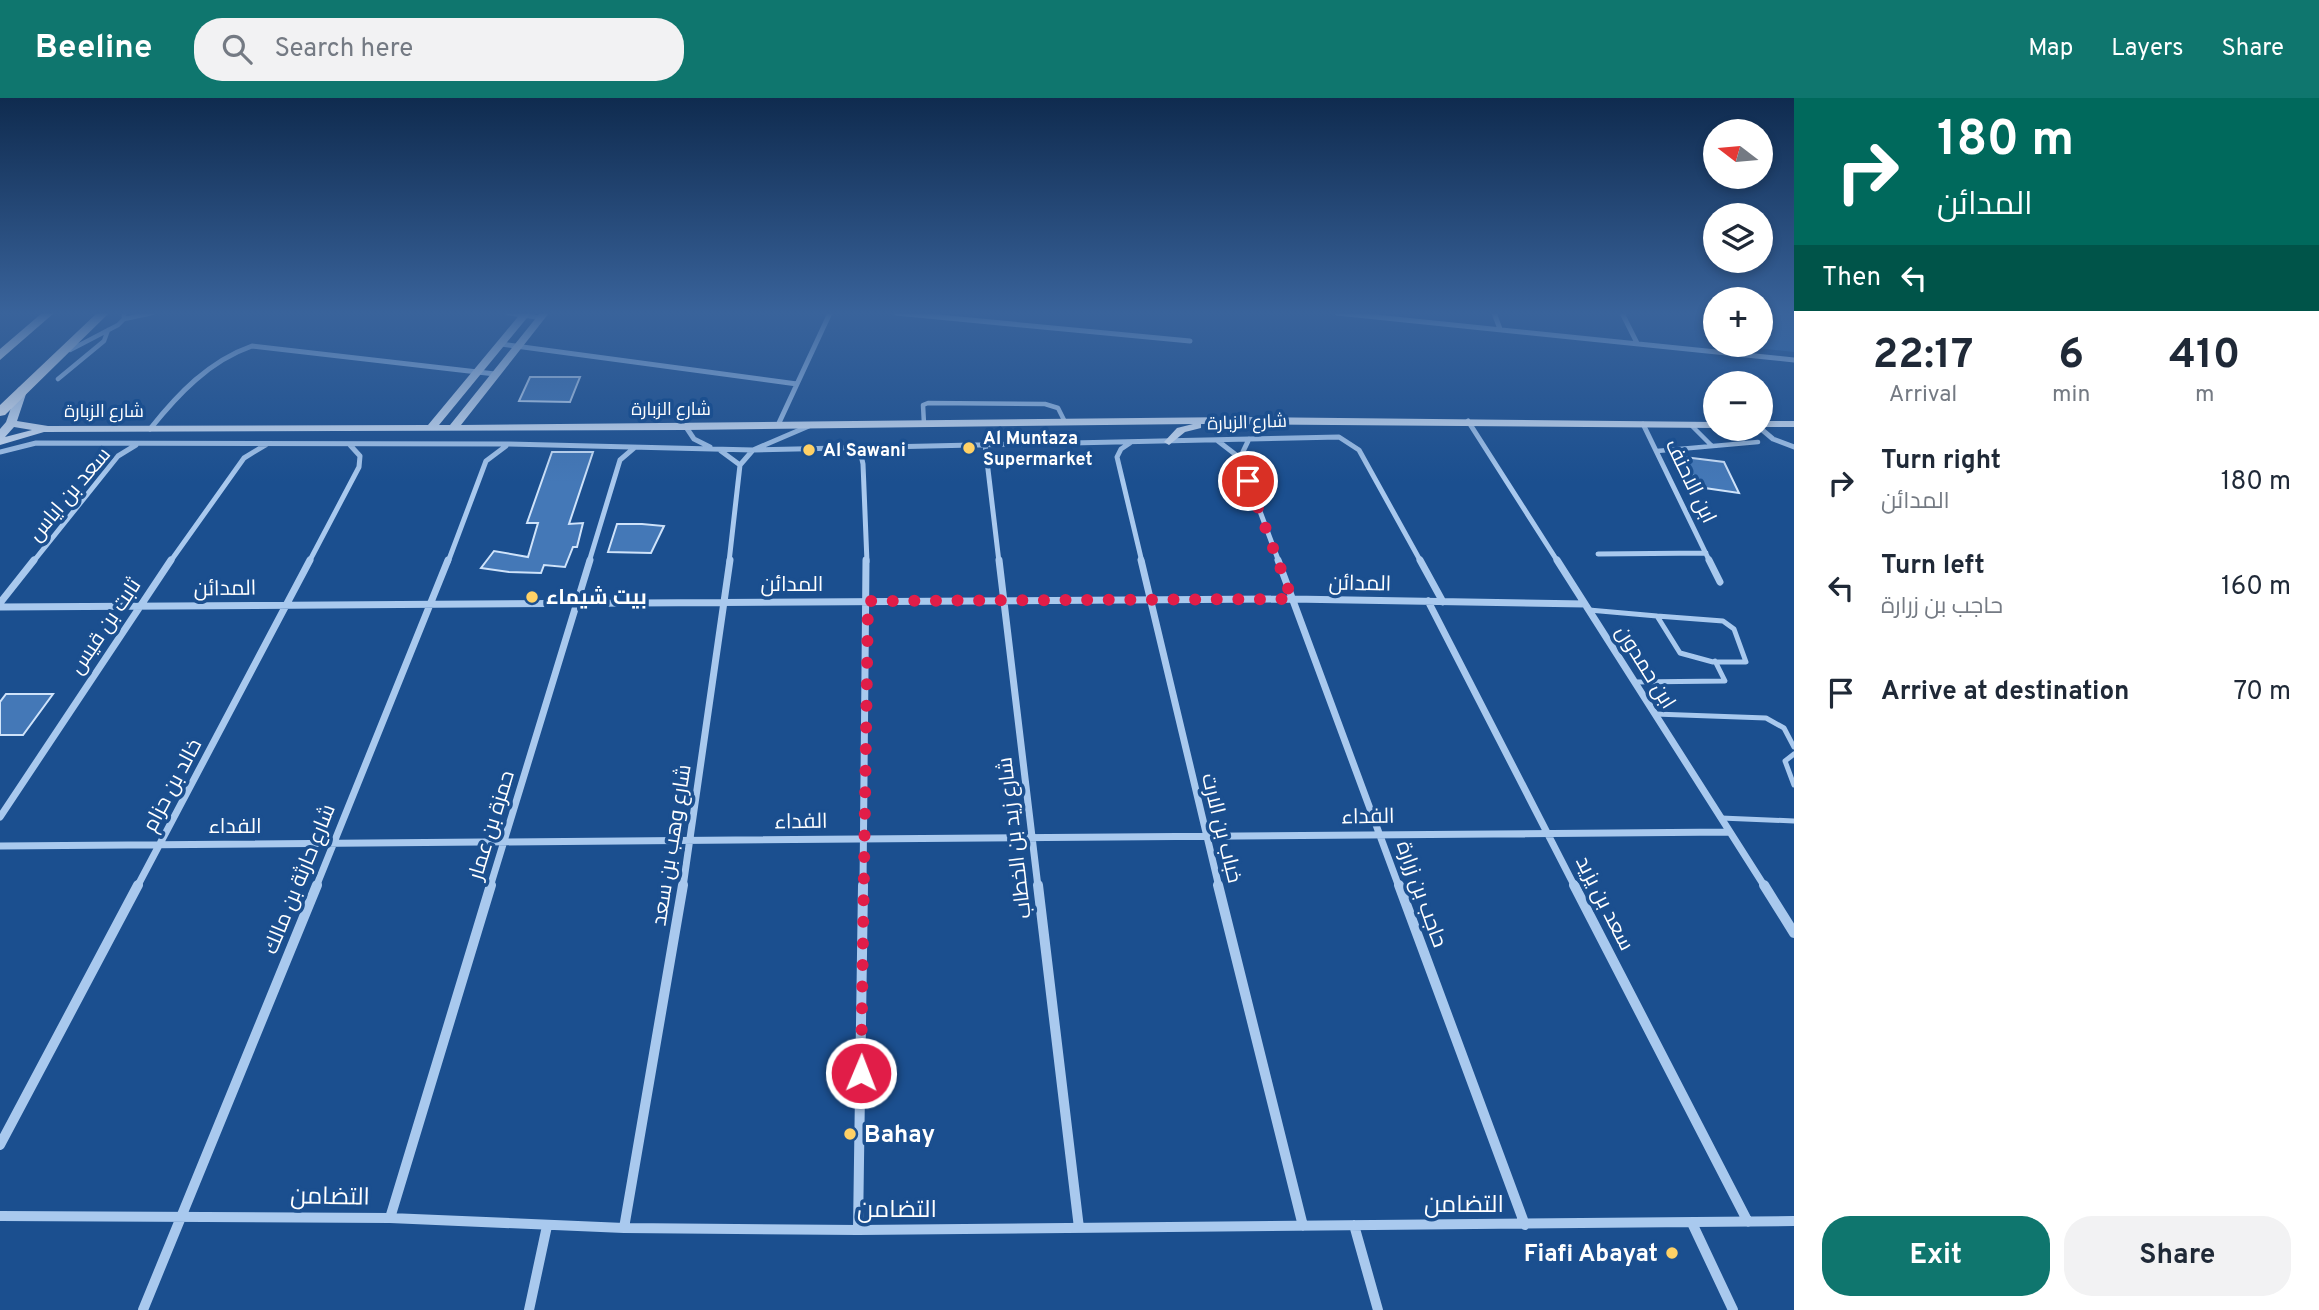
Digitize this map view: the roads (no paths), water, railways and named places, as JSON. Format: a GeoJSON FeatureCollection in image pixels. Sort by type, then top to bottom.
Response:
{"type":"FeatureCollection","features":[{"type":"Feature","properties":{"kind":"main road"},"geometry":{"type":"LineString","coordinates":[[0,412],[43,370]]}},
{"type":"Feature","properties":{"kind":"street"},"geometry":{"type":"LineString","coordinates":[[150,429],[175,399],[210,370]]}},
{"type":"Feature","properties":{"kind":"street"},"geometry":{"type":"LineString","coordinates":[[456,370],[495,374]]}},
{"type":"Feature","properties":{"kind":"street"},"geometry":{"type":"LineString","coordinates":[[432,426],[479,370]]}},
{"type":"Feature","properties":{"kind":"street"},"geometry":{"type":"LineString","coordinates":[[454,426],[499,370]]}},
{"type":"Feature","properties":{"kind":"street"},"geometry":{"type":"LineString","coordinates":[[691,370],[797,384]]}},
{"type":"Feature","properties":{"kind":"street"},"geometry":{"type":"LineString","coordinates":[[778,425],[804,370]]}},
{"type":"Feature","properties":{"kind":"street"},"geometry":{"type":"LineString","coordinates":[[0,436],[11,423],[23,388]]}},
{"type":"Feature","properties":{"kind":"street"},"geometry":{"type":"LineString","coordinates":[[1169,442],[1181,430],[1192,426],[1238,420]]}},
{"type":"Feature","properties":{"kind":"street","name":"شارع الزبارة"},"geometry":{"type":"LineString","coordinates":[[11,423],[48,429],[686,427],[1238,420],[1703,425]]}},
{"type":"Feature","properties":{"kind":"street","name":"ابن حمدون"},"geometry":{"type":"LineString","coordinates":[[1468,421],[1794,933]]}},
{"type":"Feature","properties":{"kind":"street","name":"ابن الاحنف"},"geometry":{"type":"LineString","coordinates":[[1643,424],[1720,582]]}},
{"type":"Feature","properties":{"kind":"street"},"geometry":{"type":"LineString","coordinates":[[1773,425],[1794,424]]}},
{"type":"Feature","properties":{"kind":"street"},"geometry":{"type":"LineString","coordinates":[[686,427],[694,439],[730,456],[740,465],[753,450],[811,425]]}},
{"type":"Feature","properties":{"kind":"street","name":"شارع الزبارة"},"geometry":{"type":"LineString","coordinates":[[0,442],[48,429]]}},
{"type":"Feature","properties":{"kind":"street","name":"شارع الزبارة"},"geometry":{"type":"LineString","coordinates":[[0,452],[36,443],[509,444],[753,450],[1339,437],[1359,450],[1443,602]]}},
{"type":"Feature","properties":{"kind":"street"},"geometry":{"type":"LineString","coordinates":[[1217,440],[1240,458],[1249,439]]}},
{"type":"Feature","properties":{"kind":"street"},"geometry":{"type":"LineString","coordinates":[[1773,439],[1794,447]]}},
{"type":"Feature","properties":{"kind":"street"},"geometry":{"type":"LineString","coordinates":[[233,442],[242,448],[244,458],[271,442]]}},
{"type":"Feature","properties":{"kind":"street","name":"خباب بن الارت"},"geometry":{"type":"LineString","coordinates":[[1132,442],[1121,449],[1117,457],[1149,600],[1303,1226]]}},
{"type":"Feature","properties":{"kind":"street","name":"سعد بن اياس"},"geometry":{"type":"LineString","coordinates":[[0,605],[118,456],[139,443]]}},
{"type":"Feature","properties":{"kind":"street","name":"خالد بن حزام"},"geometry":{"type":"LineString","coordinates":[[0,1145],[359,467],[358,451],[348,444]]}},
{"type":"Feature","properties":{"kind":"street"},"geometry":{"type":"LineString","coordinates":[[474,444],[483,451],[486,461],[509,444]]}},
{"type":"Feature","properties":{"kind":"street","name":"شارع زيد بن الخطاب"},"geometry":{"type":"LineString","coordinates":[[985,444],[1079,1228]]}},
{"type":"Feature","properties":{"kind":"street"},"geometry":{"type":"LineString","coordinates":[[858,1230],[868,601],[863,464],[859,446]]}},
{"type":"Feature","properties":{"kind":"street","name":"حمزة بن عمار"},"geometry":{"type":"LineString","coordinates":[[390,1218],[620,460],[634,448]]}},
{"type":"Feature","properties":{"kind":"street","name":"ثابت بن قيس"},"geometry":{"type":"LineString","coordinates":[[0,817],[139,606],[244,458]]}},
{"type":"Feature","properties":{"kind":"street","name":"حاجب بن زرارة"},"geometry":{"type":"LineString","coordinates":[[1240,458],[1525,1224]]}},
{"type":"Feature","properties":{"kind":"street","name":"شارع حارثة بن مالك"},"geometry":{"type":"LineString","coordinates":[[143,1310],[432,604],[486,461]]}},
{"type":"Feature","properties":{"kind":"street","name":"شارع وهب بن سعد"},"geometry":{"type":"LineString","coordinates":[[624,1228],[691,840],[727,602],[740,465]]}},
{"type":"Feature","properties":{"kind":"street","name":"ابن الاحنف"},"geometry":{"type":"LineString","coordinates":[[1598,554],[1706,553]]}},
{"type":"Feature","properties":{"kind":"street","name":"المدائن"},"geometry":{"type":"LineString","coordinates":[[0,605],[1292,599],[1587,607]]}},
{"type":"Feature","properties":{"kind":"street","name":"سعد بن يزيد"},"geometry":{"type":"LineString","coordinates":[[1428,601],[1748,1222]]}},
{"type":"Feature","properties":{"kind":"street","name":"الفداء"},"geometry":{"type":"LineString","coordinates":[[0,846],[1729,832]]}},
{"type":"Feature","properties":{"kind":"street","name":"التضامن"},"geometry":{"type":"LineString","coordinates":[[0,1216],[182,1214],[390,1218],[624,1228],[858,1230],[1794,1222]]}},
{"type":"Feature","properties":{"kind":"street"},"geometry":{"type":"LineString","coordinates":[[1692,1223],[1733,1310]]}},
{"type":"Feature","properties":{"kind":"street"},"geometry":{"type":"LineString","coordinates":[[529,1310],[547,1226]]}},
{"type":"Feature","properties":{"kind":"street"},"geometry":{"type":"LineString","coordinates":[[1354,1226],[1378,1310]]}},
{"type":"Feature","properties":{"kind":"lane"},"geometry":{"type":"LineString","coordinates":[[58,379],[69,370]]}},
{"type":"Feature","properties":{"kind":"lane"},"geometry":{"type":"LineString","coordinates":[[924,424],[922,409],[923,405],[929,403],[1045,404],[1058,408],[1065,422]]}},
{"type":"Feature","properties":{"kind":"lane"},"geometry":{"type":"LineString","coordinates":[[1691,425],[1712,446]]}},
{"type":"Feature","properties":{"kind":"lane"},"geometry":{"type":"LineString","coordinates":[[1657,452],[1758,442]]}},
{"type":"Feature","properties":{"kind":"lane"},"geometry":{"type":"LineString","coordinates":[[1587,607],[1656,614],[1719,621],[1731,626],[1746,662],[1740,664],[1715,661],[1681,653],[1656,614]]}},
{"type":"Feature","properties":{"kind":"lane"},"geometry":{"type":"LineString","coordinates":[[1634,682],[1724,681],[1725,678],[1715,661]]}},
{"type":"Feature","properties":{"kind":"lane"},"geometry":{"type":"LineString","coordinates":[[1655,714],[1766,718],[1784,728],[1794,747]]}},
{"type":"Feature","properties":{"kind":"lane"},"geometry":{"type":"LineString","coordinates":[[1794,754],[1784,765],[1794,785]]}},
{"type":"Feature","properties":{"kind":"lane"},"geometry":{"type":"LineString","coordinates":[[1721,818],[1794,821]]}},
{"type":"Feature","properties":{"kind":"place","name":"Al Muntaza Supermarket"},"geometry":{"type":"Point","coordinates":[969,448]}},
{"type":"Feature","properties":{"kind":"place","name":"Al Sawani"},"geometry":{"type":"Point","coordinates":[809,450]}},
{"type":"Feature","properties":{"kind":"place","name":"بيت شيماء"},"geometry":{"type":"Point","coordinates":[532,597]}},
{"type":"Feature","properties":{"kind":"place","name":"Bahay"},"geometry":{"type":"Point","coordinates":[850,1134]}},
{"type":"Feature","properties":{"kind":"place","name":"Fiafi Abayat"},"geometry":{"type":"Point","coordinates":[1672,1253]}}]}
